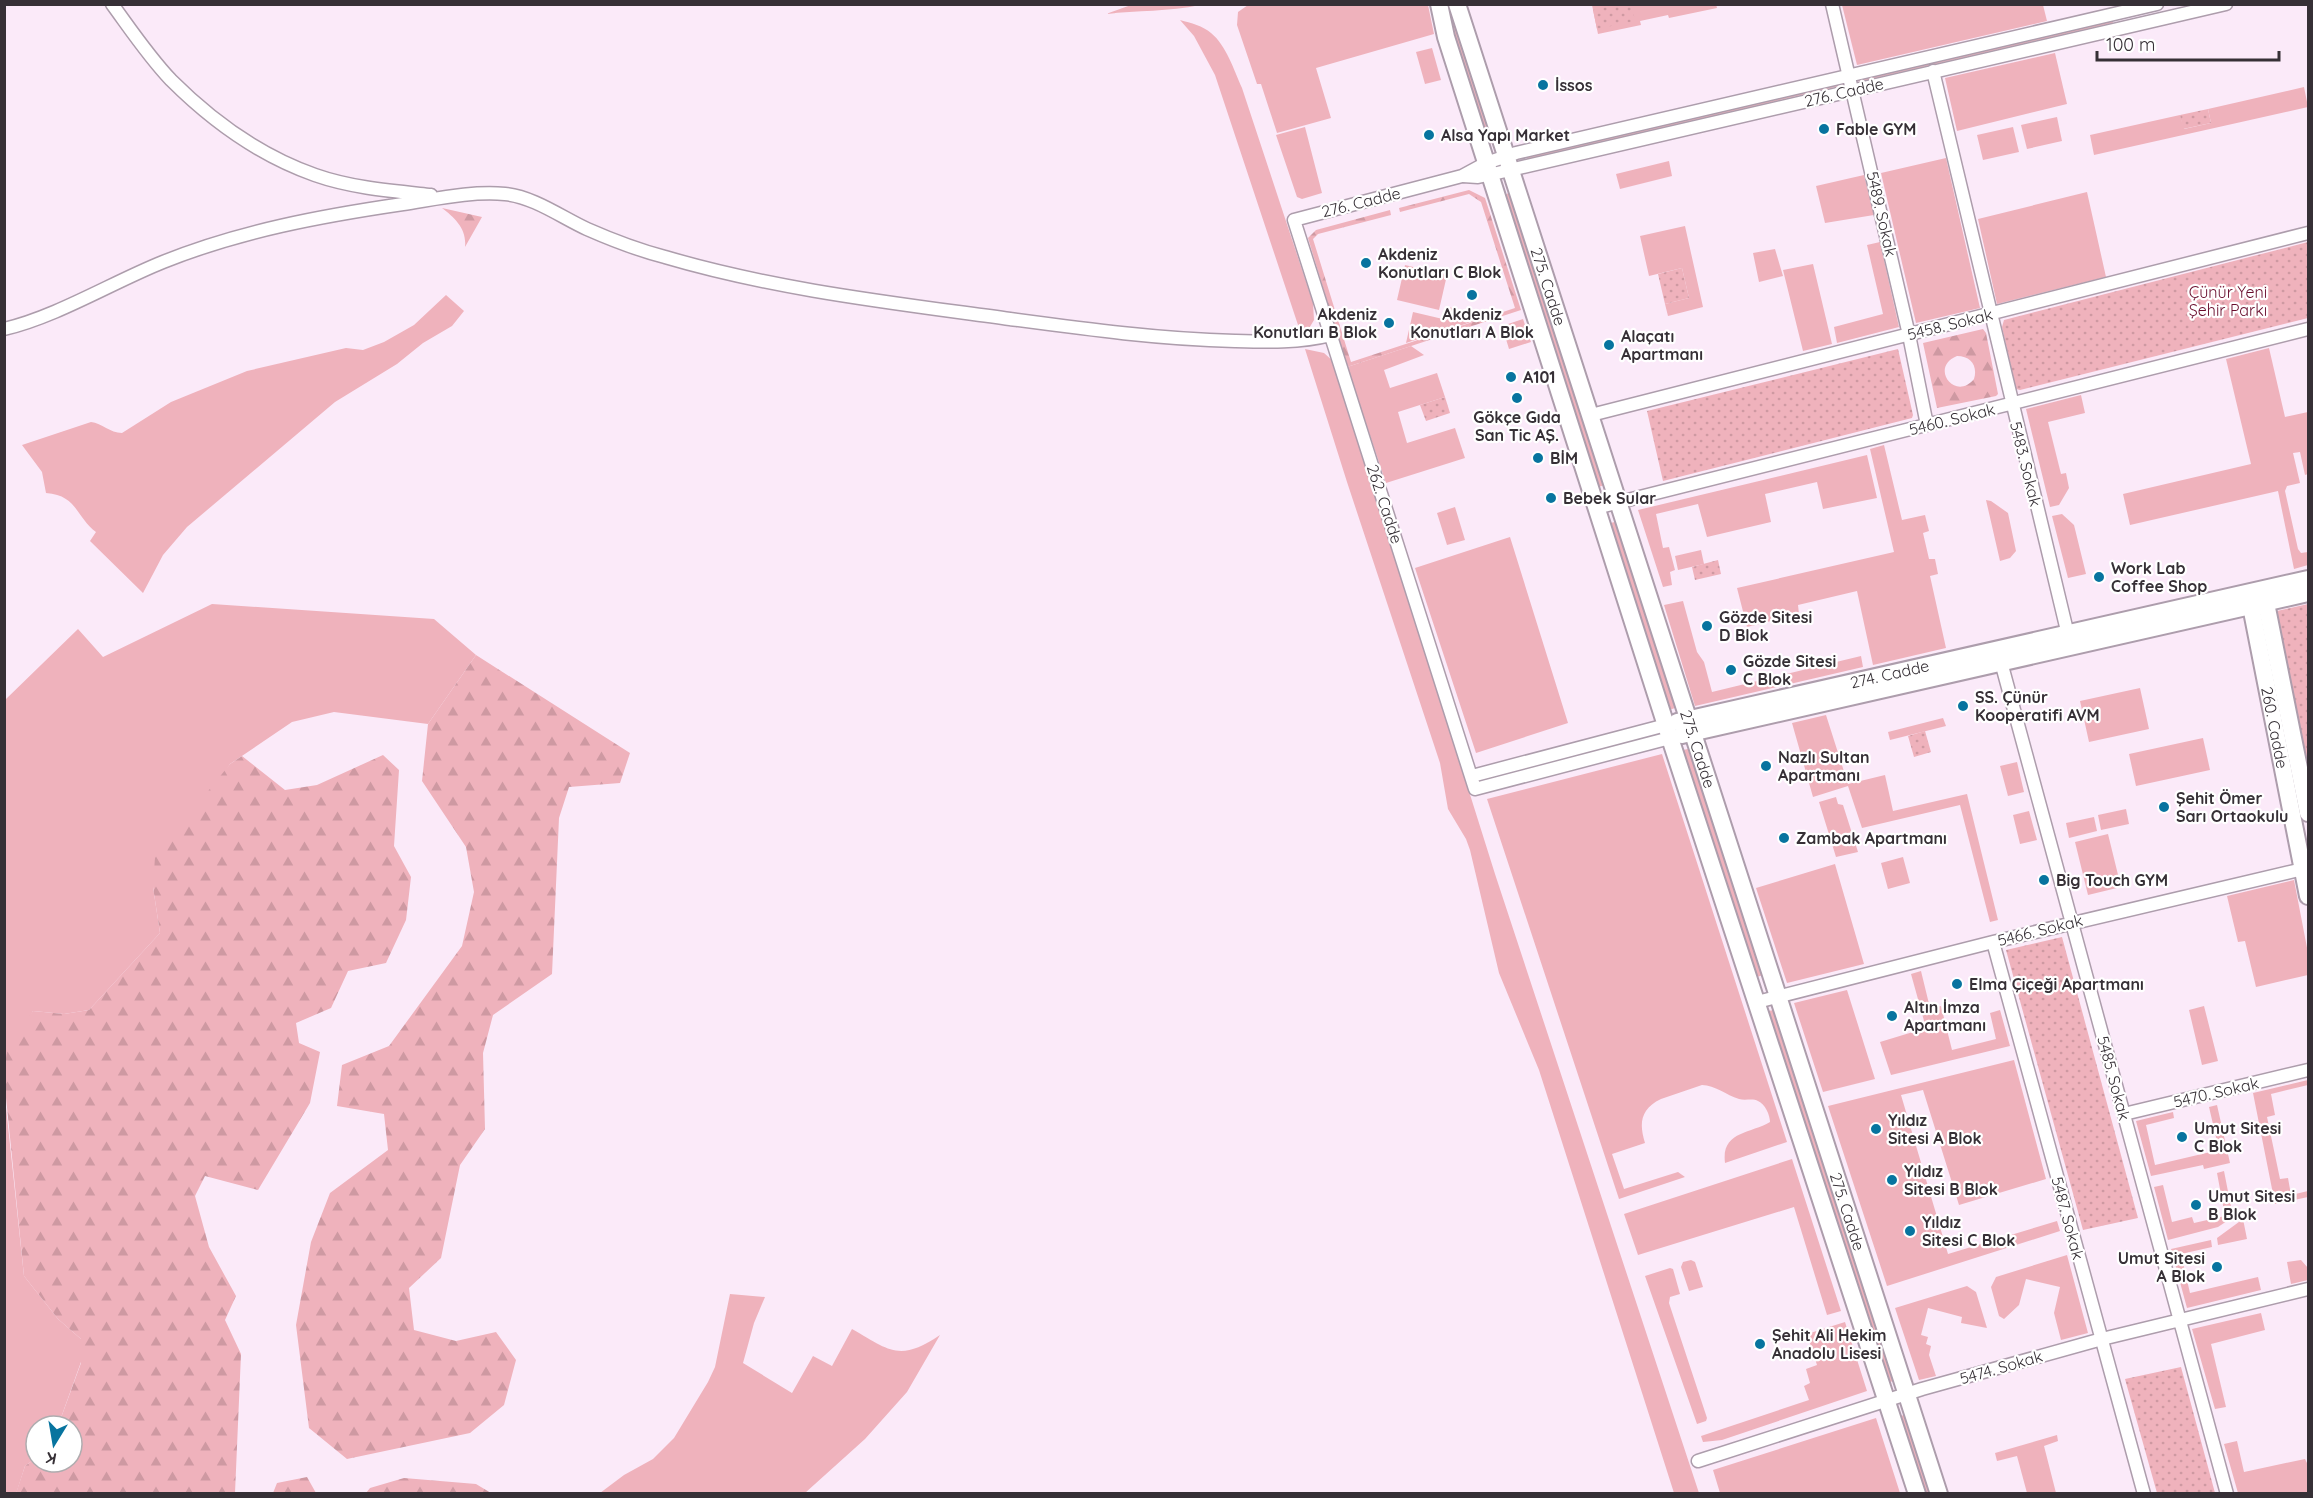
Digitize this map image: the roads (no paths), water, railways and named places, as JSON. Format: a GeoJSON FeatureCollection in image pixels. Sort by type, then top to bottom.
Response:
{"type":"FeatureCollection","features":[{"type":"Feature","properties":{"kind":"street"},"geometry":{"type":"LineString","coordinates":[[112,4],[170,79],[201,107],[254,146],[294,166],[337,181],[379,190],[450,196]]}},
{"type":"Feature","properties":{"kind":"street","name":"275. Cadde"},"geometry":{"type":"LineString","coordinates":[[1439,4],[1446,37],[1596,508],[1917,1494]]}},
{"type":"Feature","properties":{"kind":"street","name":"275. Cadde"},"geometry":{"type":"LineString","coordinates":[[1457,4],[1939,1494]]}},
{"type":"Feature","properties":{"kind":"street","name":"5489. Sokak"},"geometry":{"type":"LineString","coordinates":[[1832,4],[1910,335],[1927,425]]}},
{"type":"Feature","properties":{"kind":"street","name":"276. Cadde"},"geometry":{"type":"LineString","coordinates":[[1294,220],[1849,75],[2117,9],[2157,4]]}},
{"type":"Feature","properties":{"kind":"street","name":"276. Cadde"},"geometry":{"type":"LineString","coordinates":[[1508,163],[1853,90],[2226,4]]}},
{"type":"Feature","properties":{"kind":"street"},"geometry":{"type":"LineString","coordinates":[[2132,7],[2137,24]]}},
{"type":"Feature","properties":{"kind":"street"},"geometry":{"type":"LineString","coordinates":[[2117,9],[2122,28]]}},
{"type":"Feature","properties":{"kind":"street","name":"5483. Sokak"},"geometry":{"type":"LineString","coordinates":[[1933,71],[2069,640]]}},
{"type":"Feature","properties":{"kind":"street"},"geometry":{"type":"LineString","coordinates":[[4,329],[45,315],[165,261],[246,235],[324,216],[450,196],[492,194],[518,197],[612,239],[661,256],[741,276],[844,295],[1163,338],[1286,342],[1331,335]]}},
{"type":"Feature","properties":{"kind":"street","name":"262. Cadde"},"geometry":{"type":"LineString","coordinates":[[1294,220],[1473,782]]}},
{"type":"Feature","properties":{"kind":"street","name":"5458. Sokak"},"geometry":{"type":"LineString","coordinates":[[1591,415],[2308,233]]}},
{"type":"Feature","properties":{"kind":"street","name":"5460. Sokak"},"geometry":{"type":"LineString","coordinates":[[1596,508],[2308,329]]}},
{"type":"Feature","properties":{"kind":"street","name":"274. Cadde"},"geometry":{"type":"LineString","coordinates":[[1473,782],[1689,726],[2257,597],[2308,579]]}},
{"type":"Feature","properties":{"kind":"street"},"geometry":{"type":"LineString","coordinates":[[2257,597],[2308,593]]}},
{"type":"Feature","properties":{"kind":"street","name":"260. Cadde"},"geometry":{"type":"LineString","coordinates":[[2257,597],[2305,776],[2308,813]]}},
{"type":"Feature","properties":{"kind":"street","name":"260. Cadde"},"geometry":{"type":"LineString","coordinates":[[2257,597],[2308,896]]}},
{"type":"Feature","properties":{"kind":"street","name":"274. Cadde"},"geometry":{"type":"LineString","coordinates":[[1689,726],[2001,662],[2069,640]]}},
{"type":"Feature","properties":{"kind":"street","name":"5485. Sokak"},"geometry":{"type":"LineString","coordinates":[[2001,662],[2227,1494]]}},
{"type":"Feature","properties":{"kind":"street","name":"5466. Sokak"},"geometry":{"type":"LineString","coordinates":[[1757,1002],[2072,922],[2303,868]]}},
{"type":"Feature","properties":{"kind":"street","name":"5487. Sokak"},"geometry":{"type":"LineString","coordinates":[[1993,942],[2144,1494]]}},
{"type":"Feature","properties":{"kind":"street","name":"5470. Sokak"},"geometry":{"type":"LineString","coordinates":[[2124,1114],[2308,1070]]}},
{"type":"Feature","properties":{"kind":"street","name":"5474. Sokak"},"geometry":{"type":"LineString","coordinates":[[1698,1461],[1887,1399],[2102,1339],[2308,1289]]}},
{"type":"Feature","properties":{"kind":"place","name":"İssos"},"geometry":{"type":"Point","coordinates":[1543,85]}},
{"type":"Feature","properties":{"kind":"place","name":"Fable GYM"},"geometry":{"type":"Point","coordinates":[1824,129]}},
{"type":"Feature","properties":{"kind":"place","name":"Alsa Yapı Market"},"geometry":{"type":"Point","coordinates":[1429,135]}},
{"type":"Feature","properties":{"kind":"place","name":"Akdeniz Konutları C Blok"},"geometry":{"type":"Point","coordinates":[1366,263]}},
{"type":"Feature","properties":{"kind":"place","name":"Akdeniz Konutları A Blok"},"geometry":{"type":"Point","coordinates":[1472,295]}},
{"type":"Feature","properties":{"kind":"place","name":"Akdeniz Konutları B Blok"},"geometry":{"type":"Point","coordinates":[1389,323]}},
{"type":"Feature","properties":{"kind":"place","name":"Alaçatı Apartmanı"},"geometry":{"type":"Point","coordinates":[1609,345]}},
{"type":"Feature","properties":{"kind":"place","name":"A101"},"geometry":{"type":"Point","coordinates":[1511,377]}},
{"type":"Feature","properties":{"kind":"place","name":"Gökçe Gıda San Tic AŞ."},"geometry":{"type":"Point","coordinates":[1517,398]}},
{"type":"Feature","properties":{"kind":"place","name":"BİM"},"geometry":{"type":"Point","coordinates":[1538,458]}},
{"type":"Feature","properties":{"kind":"place","name":"Bebek Sular"},"geometry":{"type":"Point","coordinates":[1551,498]}},
{"type":"Feature","properties":{"kind":"place","name":"Work Lab Coffee Shop"},"geometry":{"type":"Point","coordinates":[2099,577]}},
{"type":"Feature","properties":{"kind":"place","name":"Gözde Sitesi D Blok"},"geometry":{"type":"Point","coordinates":[1707,626]}},
{"type":"Feature","properties":{"kind":"place","name":"Gözde Sitesi C Blok"},"geometry":{"type":"Point","coordinates":[1731,670]}},
{"type":"Feature","properties":{"kind":"place","name":"SS. Çünür Kooperatifi AVM"},"geometry":{"type":"Point","coordinates":[1963,706]}},
{"type":"Feature","properties":{"kind":"place","name":"Nazlı Sultan Apartmanı"},"geometry":{"type":"Point","coordinates":[1766,766]}},
{"type":"Feature","properties":{"kind":"place","name":"Şehit Ömer Sarı Ortaokulu"},"geometry":{"type":"Point","coordinates":[2164,807]}},
{"type":"Feature","properties":{"kind":"place","name":"Zambak Apartmanı"},"geometry":{"type":"Point","coordinates":[1784,838]}},
{"type":"Feature","properties":{"kind":"place","name":"Big Touch GYM"},"geometry":{"type":"Point","coordinates":[2044,880]}},
{"type":"Feature","properties":{"kind":"place","name":"Elma Çiçeği Apartmanı"},"geometry":{"type":"Point","coordinates":[1957,984]}},
{"type":"Feature","properties":{"kind":"place","name":"Altın İmza Apartmanı"},"geometry":{"type":"Point","coordinates":[1892,1016]}},
{"type":"Feature","properties":{"kind":"place","name":"Yıldız Sitesi A Blok"},"geometry":{"type":"Point","coordinates":[1876,1129]}},
{"type":"Feature","properties":{"kind":"place","name":"Umut Sitesi C Blok"},"geometry":{"type":"Point","coordinates":[2182,1137]}},
{"type":"Feature","properties":{"kind":"place","name":"Yıldız Sitesi B Blok"},"geometry":{"type":"Point","coordinates":[1892,1180]}},
{"type":"Feature","properties":{"kind":"place","name":"Umut Sitesi B Blok"},"geometry":{"type":"Point","coordinates":[2196,1205]}},
{"type":"Feature","properties":{"kind":"place","name":"Yıldız Sitesi C Blok"},"geometry":{"type":"Point","coordinates":[1910,1231]}},
{"type":"Feature","properties":{"kind":"place","name":"Umut Sitesi A Blok"},"geometry":{"type":"Point","coordinates":[2217,1267]}},
{"type":"Feature","properties":{"kind":"place","name":"Şehit Ali Hekim Anadolu Lisesi"},"geometry":{"type":"Point","coordinates":[1760,1344]}},
{"type":"Feature","properties":{"kind":"park label","name":"Çünür Yeni Şehir Parkı"},"geometry":{"type":"Point","coordinates":[2228,301]}}]}
